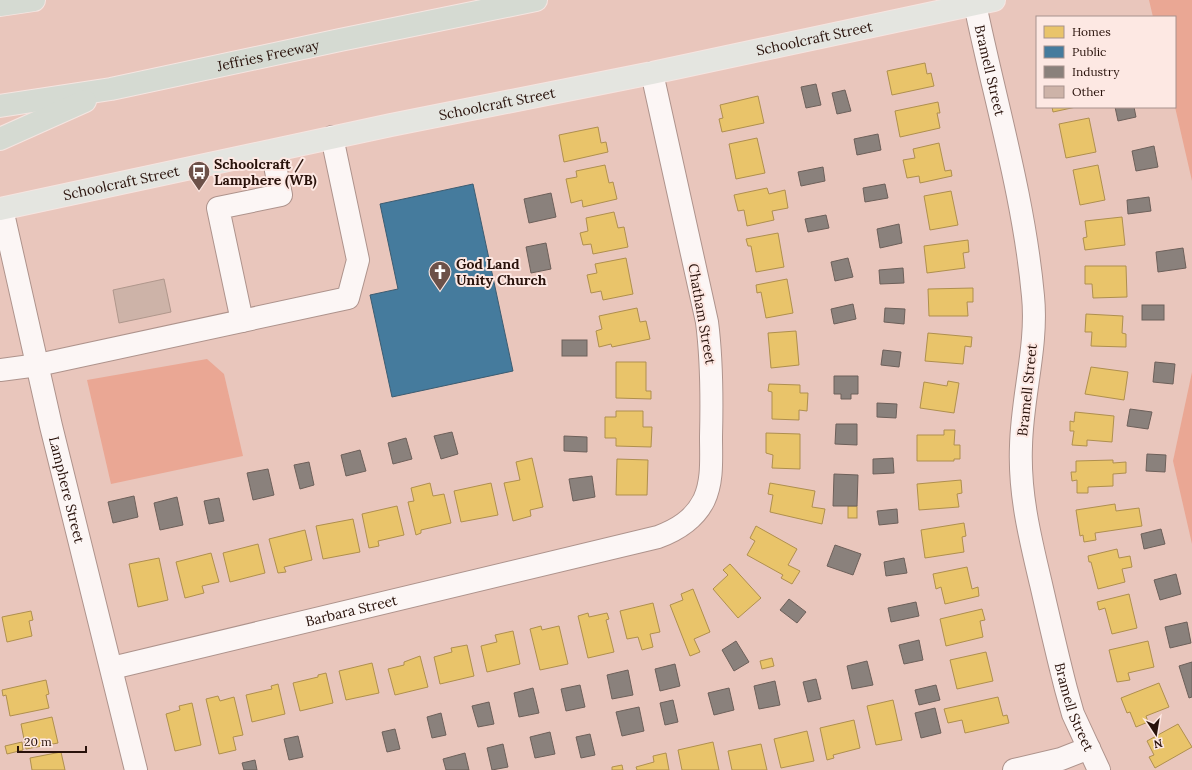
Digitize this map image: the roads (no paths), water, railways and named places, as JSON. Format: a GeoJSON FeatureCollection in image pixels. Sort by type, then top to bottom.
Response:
{"type":"FeatureCollection","features":[{"type":"Feature","properties":{"kind":"highway"},"geometry":{"type":"LineString","coordinates":[[0,5],[34,0]]}},
{"type":"Feature","properties":{"kind":"highway","name":"Jeffries Freeway"},"geometry":{"type":"LineString","coordinates":[[0,106],[111,90],[340,40],[536,0]]}},
{"type":"Feature","properties":{"kind":"highway"},"geometry":{"type":"LineString","coordinates":[[0,139],[111,90]]}},
{"type":"Feature","properties":{"kind":"main road","name":"Schoolcraft Street"},"geometry":{"type":"LineString","coordinates":[[1,209],[332,138],[652,73],[984,2]]}},
{"type":"Feature","properties":{"kind":"street","name":"Bramell Street"},"geometry":{"type":"LineString","coordinates":[[984,2],[1022,216],[1033,292],[1033,335],[1020,446],[1021,483],[1025,520],[1073,714],[1099,770]]}},
{"type":"Feature","properties":{"kind":"street","name":"Chatham Street"},"geometry":{"type":"LineString","coordinates":[[590,554],[658,537],[676,530],[692,518],[703,502],[710,479],[711,354],[706,322],[652,73]]}},
{"type":"Feature","properties":{"kind":"street"},"geometry":{"type":"LineString","coordinates":[[0,370],[38,365],[348,298],[358,260],[332,138]]}},
{"type":"Feature","properties":{"kind":"street"},"geometry":{"type":"LineString","coordinates":[[242,320],[218,208],[281,195],[272,151]]}},
{"type":"Feature","properties":{"kind":"street","name":"Lamphere Street"},"geometry":{"type":"LineString","coordinates":[[1,209],[72,515],[112,668],[136,770]]}},
{"type":"Feature","properties":{"kind":"street","name":"Barbara Street"},"geometry":{"type":"LineString","coordinates":[[112,668],[590,554]]}},
{"type":"Feature","properties":{"kind":"street"},"geometry":{"type":"LineString","coordinates":[[1014,770],[1062,759],[1089,748]]}},
{"type":"Feature","properties":{"kind":"place","name":"Schoolcraft / Lamphere (WB)"},"geometry":{"type":"Point","coordinates":[199,192]}},
{"type":"Feature","properties":{"kind":"place","name":"God Land Unity Church"},"geometry":{"type":"Point","coordinates":[440,292]}}]}
